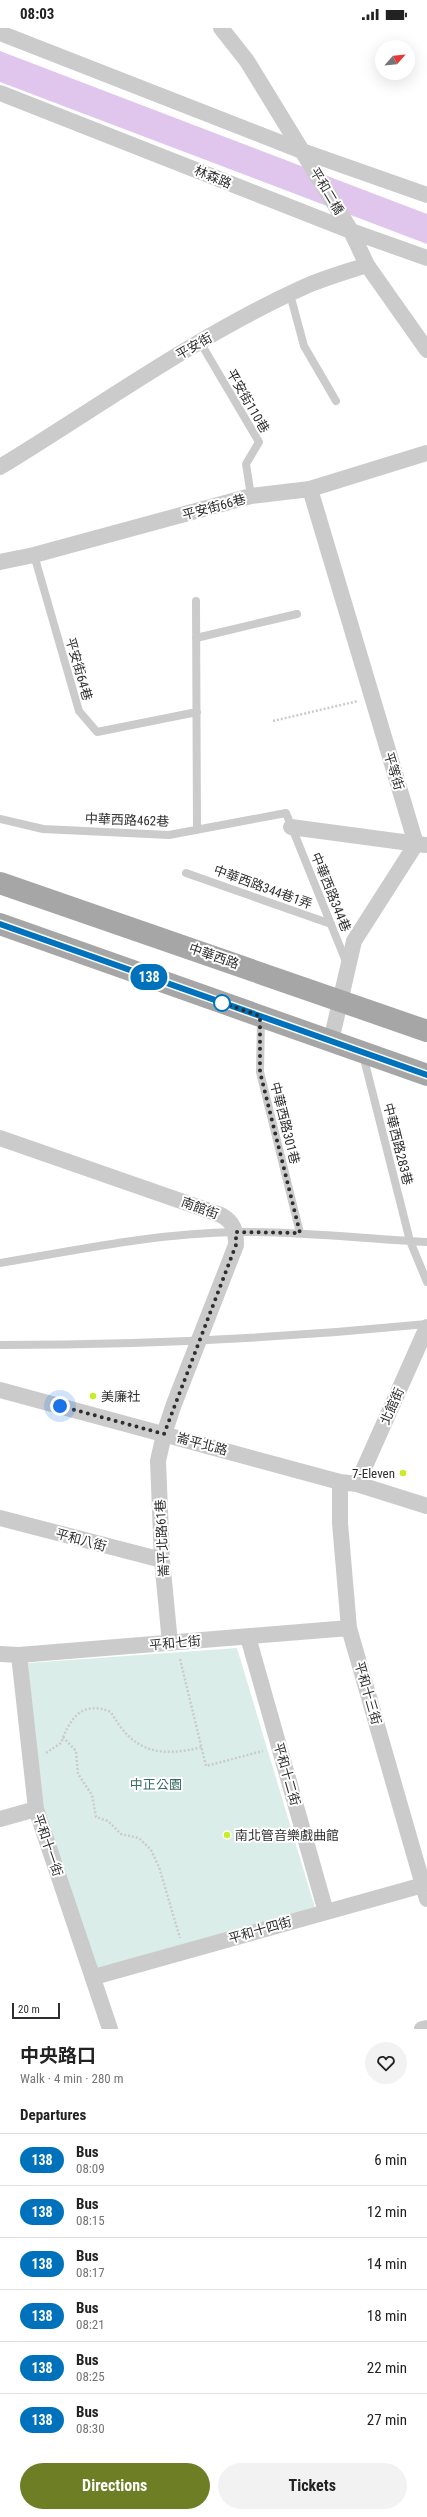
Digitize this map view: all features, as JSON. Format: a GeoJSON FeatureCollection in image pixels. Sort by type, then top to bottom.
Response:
{"type":"FeatureCollection","features":[{"type":"Feature","properties":{"kind":"main road","name":"中華西路"},"geometry":{"type":"LineString","coordinates":[[0,883],[427,1031]]}},
{"type":"Feature","properties":{"kind":"main road"},"geometry":{"type":"LineString","coordinates":[[0,924],[427,1075]]}},
{"type":"Feature","properties":{"kind":"street"},"geometry":{"type":"LineString","coordinates":[[221,28],[247,61],[303,151]]}},
{"type":"Feature","properties":{"kind":"street"},"geometry":{"type":"LineString","coordinates":[[0,33],[303,151],[427,194]]}},
{"type":"Feature","properties":{"kind":"street","name":"林森路"},"geometry":{"type":"LineString","coordinates":[[0,93],[351,231],[427,258]]}},
{"type":"Feature","properties":{"kind":"street","name":"平和二橋"},"geometry":{"type":"LineString","coordinates":[[303,151],[351,231]]}},
{"type":"Feature","properties":{"kind":"street"},"geometry":{"type":"LineString","coordinates":[[351,231],[367,265],[427,350]]}},
{"type":"Feature","properties":{"kind":"street","name":"平安街"},"geometry":{"type":"LineString","coordinates":[[0,468],[200,342],[290,294],[367,265]]}},
{"type":"Feature","properties":{"kind":"street","name":"平安街66巷"},"geometry":{"type":"LineString","coordinates":[[0,562],[34,555],[251,496],[310,488],[427,453]]}},
{"type":"Feature","properties":{"kind":"street","name":"平等街"},"geometry":{"type":"LineString","coordinates":[[310,488],[372,697],[422,844]]}},
{"type":"Feature","properties":{"kind":"street"},"geometry":{"type":"LineString","coordinates":[[291,827],[422,844],[354,941],[331,1041]]}},
{"type":"Feature","properties":{"kind":"street","name":"南館街"},"geometry":{"type":"LineString","coordinates":[[0,1138],[221,1215],[229,1219],[236,1232]]}},
{"type":"Feature","properties":{"kind":"street"},"geometry":{"type":"LineString","coordinates":[[164,1434],[236,1245],[236,1232]]}},
{"type":"Feature","properties":{"kind":"street","name":"北館街"},"geometry":{"type":"LineString","coordinates":[[357,1484],[427,1327]]}},
{"type":"Feature","properties":{"kind":"street","name":"崙平北路"},"geometry":{"type":"LineString","coordinates":[[0,1390],[340,1482],[357,1484],[427,1506]]}},
{"type":"Feature","properties":{"kind":"street","name":"崙平北路61巷"},"geometry":{"type":"LineString","coordinates":[[164,1434],[158,1461],[162,1560],[170,1643]]}},
{"type":"Feature","properties":{"kind":"street","name":"平和十三街"},"geometry":{"type":"LineString","coordinates":[[340,1482],[340,1523],[349,1628],[426,1889]]}},
{"type":"Feature","properties":{"kind":"street","name":"平和八街"},"geometry":{"type":"LineString","coordinates":[[0,1518],[162,1560]]}},
{"type":"Feature","properties":{"kind":"street","name":"平和七街"},"geometry":{"type":"LineString","coordinates":[[0,1654],[19,1655],[349,1628]]}},
{"type":"Feature","properties":{"kind":"street","name":"平和十二街"},"geometry":{"type":"LineString","coordinates":[[248,1637],[326,1912]]}},
{"type":"Feature","properties":{"kind":"street","name":"平和十一街"},"geometry":{"type":"LineString","coordinates":[[19,1655],[36,1810],[94,1977],[110,2029]]}},
{"type":"Feature","properties":{"kind":"street"},"geometry":{"type":"LineString","coordinates":[[0,1820],[36,1810]]}},
{"type":"Feature","properties":{"kind":"street","name":"平和十四街"},"geometry":{"type":"LineString","coordinates":[[94,1977],[326,1912],[426,1889]]}},
{"type":"Feature","properties":{"kind":"street"},"geometry":{"type":"LineString","coordinates":[[422,2029],[427,2028]]}},
{"type":"Feature","properties":{"kind":"lane"},"geometry":{"type":"LineString","coordinates":[[290,294],[304,346],[336,402]]}},
{"type":"Feature","properties":{"kind":"lane","name":"平安街110巷"},"geometry":{"type":"LineString","coordinates":[[200,342],[259,442],[246,464],[251,496]]}},
{"type":"Feature","properties":{"kind":"lane","name":"平安街64巷"},"geometry":{"type":"LineString","coordinates":[[34,555],[79,711],[97,732],[197,712]]}},
{"type":"Feature","properties":{"kind":"lane"},"geometry":{"type":"LineString","coordinates":[[196,602],[197,830]]}},
{"type":"Feature","properties":{"kind":"lane"},"geometry":{"type":"LineString","coordinates":[[196,638],[297,614]]}},
{"type":"Feature","properties":{"kind":"lane","name":"中華西路462巷"},"geometry":{"type":"LineString","coordinates":[[0,819],[43,829],[169,835],[286,813],[291,827]]}},
{"type":"Feature","properties":{"kind":"lane","name":"中華西路344巷"},"geometry":{"type":"LineString","coordinates":[[291,827],[348,967]]}},
{"type":"Feature","properties":{"kind":"lane","name":"中華西路344巷1弄"},"geometry":{"type":"LineString","coordinates":[[186,873],[331,924]]}},
{"type":"Feature","properties":{"kind":"lane","name":"中華西路301巷"},"geometry":{"type":"LineString","coordinates":[[260,1016],[260,1072],[300,1233]]}},
{"type":"Feature","properties":{"kind":"lane","name":"中華西路283巷"},"geometry":{"type":"LineString","coordinates":[[362,1052],[410,1241],[427,1282]]}},
{"type":"Feature","properties":{"kind":"lane"},"geometry":{"type":"LineString","coordinates":[[0,1263],[131,1241],[236,1232],[300,1233],[427,1242]]}},
{"type":"Feature","properties":{"kind":"lane"},"geometry":{"type":"LineString","coordinates":[[0,1346],[198,1342],[310,1336],[427,1324]]}},
{"type":"Feature","properties":{"kind":"path"},"geometry":{"type":"LineString","coordinates":[[273,721],[372,697]]}},
{"type":"Feature","properties":{"kind":"path"},"geometry":{"type":"LineString","coordinates":[[172,1660],[187,1658]]}},
{"type":"Feature","properties":{"kind":"path"},"geometry":{"type":"LineString","coordinates":[[180,1659],[206,1766],[263,1751]]}},
{"type":"Feature","properties":{"kind":"path"},"geometry":{"type":"LineString","coordinates":[[43,1746],[44,1754],[61,1743],[73,1719],[83,1710],[93,1708],[112,1712],[123,1731],[136,1743],[148,1750],[177,1752],[202,1747]]}},
{"type":"Feature","properties":{"kind":"path"},"geometry":{"type":"LineString","coordinates":[[64,1737],[76,1751],[78,1774],[92,1795],[96,1817],[108,1821],[122,1834],[139,1838],[151,1850],[159,1867],[181,1940]]}},
{"type":"Feature","properties":{"kind":"path"},"geometry":{"type":"LineString","coordinates":[[261,1743],[265,1758]]}},
{"type":"Feature","properties":{"kind":"path"},"geometry":{"type":"LineString","coordinates":[[174,1942],[188,1938]]}},
{"type":"Feature","properties":{"kind":"green space","name":"中正公園"},"geometry":{"type":"Polygon","coordinates":[[[237,1648],[315,1908],[96,1972],[41,1808],[28,1663],[237,1648]]]}},
{"type":"Feature","properties":{"kind":"shaded area"},"geometry":{"type":"Polygon","coordinates":[[[0,51],[427,214],[427,244],[0,82],[0,51]]]}},
{"type":"Feature","properties":{"kind":"bus line","name":"138"},"geometry":{"type":"LineString","coordinates":[[0,924],[427,1075]]}},
{"type":"Feature","properties":{"kind":"place","name":"美廉社"},"geometry":{"type":"Point","coordinates":[93,1396]}},
{"type":"Feature","properties":{"kind":"place","name":"7-Eleven"},"geometry":{"type":"Point","coordinates":[403,1473]}},
{"type":"Feature","properties":{"kind":"place","name":"南北管音樂戲曲館"},"geometry":{"type":"Point","coordinates":[227,1835]}},
{"type":"Feature","properties":{"kind":"route"},"geometry":{"type":"LineString","coordinates":[[60,1406],[164,1434],[174,1404],[236,1245],[236,1232],[300,1233],[260,1072],[260,1016],[217,1001],[222,1003]]}}]}
